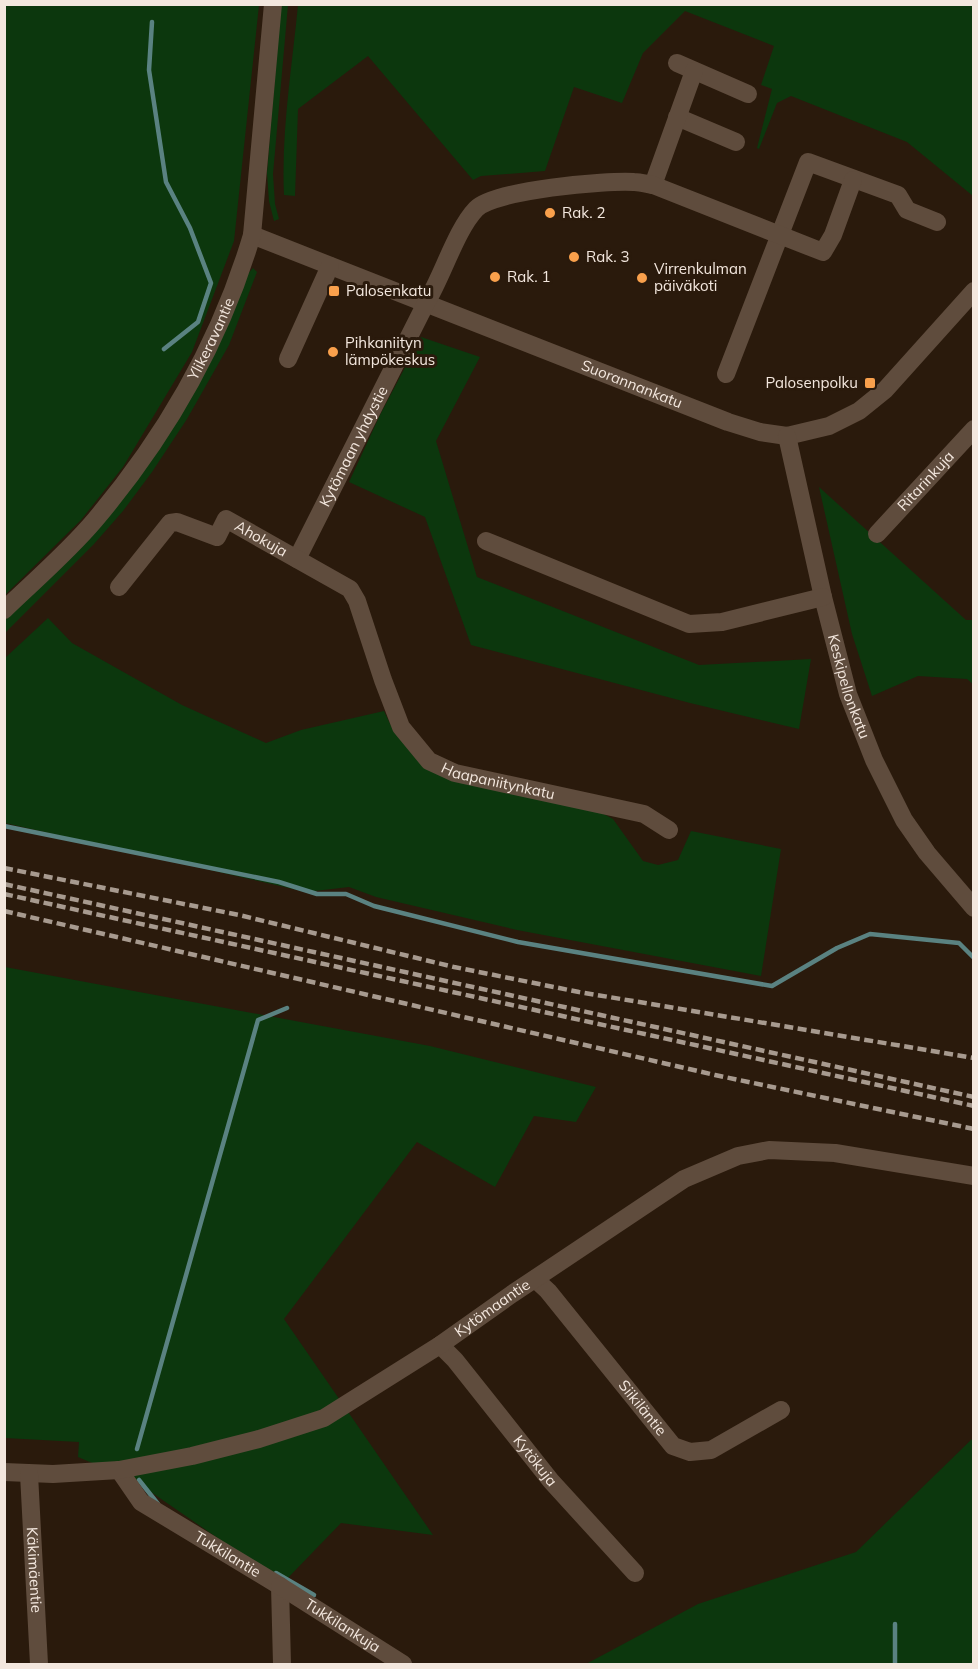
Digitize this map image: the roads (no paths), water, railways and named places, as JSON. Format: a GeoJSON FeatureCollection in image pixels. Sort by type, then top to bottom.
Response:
{"type":"FeatureCollection","features":[{"type":"Feature","properties":{"kind":"street","name":"Ylikeravantie"},"geometry":{"type":"LineString","coordinates":[[4,610],[93,522],[142,461],[176,409],[212,339],[242,267],[252,235],[273,4]]}},
{"type":"Feature","properties":{"kind":"street"},"geometry":{"type":"LineString","coordinates":[[677,63],[748,94]]}},
{"type":"Feature","properties":{"kind":"street"},"geometry":{"type":"LineString","coordinates":[[653,185],[694,71]]}},
{"type":"Feature","properties":{"kind":"street"},"geometry":{"type":"LineString","coordinates":[[677,117],[736,142]]}},
{"type":"Feature","properties":{"kind":"street"},"geometry":{"type":"LineString","coordinates":[[726,374],[808,162],[898,195],[908,210],[937,222]]}},
{"type":"Feature","properties":{"kind":"street"},"geometry":{"type":"LineString","coordinates":[[426,303],[438,283],[464,225],[478,207],[493,199],[512,194],[573,186],[635,182],[653,185],[823,252],[833,235],[853,180]]}},
{"type":"Feature","properties":{"kind":"street","name":"Suorannankatu"},"geometry":{"type":"LineString","coordinates":[[252,235],[728,422],[760,432],[787,436],[829,426],[859,411],[885,390],[974,291]]}},
{"type":"Feature","properties":{"kind":"street"},"geometry":{"type":"LineString","coordinates":[[288,359],[330,266]]}},
{"type":"Feature","properties":{"kind":"street","name":"Kytömaan yhdystie"},"geometry":{"type":"LineString","coordinates":[[297,559],[426,303]]}},
{"type":"Feature","properties":{"kind":"street","name":"Ritarinkuja"},"geometry":{"type":"LineString","coordinates":[[877,534],[974,429]]}},
{"type":"Feature","properties":{"kind":"street","name":"Keskipellonkatu"},"geometry":{"type":"LineString","coordinates":[[787,436],[848,694],[874,760],[904,820],[927,853],[974,908]]}},
{"type":"Feature","properties":{"kind":"street","name":"Ahokuja"},"geometry":{"type":"LineString","coordinates":[[119,587],[170,523],[177,522],[217,537],[226,519],[297,559]]}},
{"type":"Feature","properties":{"kind":"street"},"geometry":{"type":"LineString","coordinates":[[486,541],[689,624],[722,622],[824,597]]}},
{"type":"Feature","properties":{"kind":"street","name":"Haapaniitynkatu"},"geometry":{"type":"LineString","coordinates":[[297,559],[350,589],[357,601],[401,727],[429,761],[455,773],[644,814],[669,830]]}},
{"type":"Feature","properties":{"kind":"street","name":"Kytömaantie"},"geometry":{"type":"LineString","coordinates":[[4,1473],[119,1470],[192,1456],[259,1439],[324,1418],[440,1345],[684,1179],[738,1156],[770,1150],[835,1153],[974,1176]]}},
{"type":"Feature","properties":{"kind":"street","name":"Siikiläntie"},"geometry":{"type":"LineString","coordinates":[[535,1279],[548,1291],[673,1446],[690,1452],[711,1450],[781,1410]]}},
{"type":"Feature","properties":{"kind":"street","name":"Kytökuja"},"geometry":{"type":"LineString","coordinates":[[440,1345],[455,1360],[551,1480],[635,1573]]}},
{"type":"Feature","properties":{"kind":"street","name":"Tukkilantie"},"geometry":{"type":"LineString","coordinates":[[119,1470],[141,1502],[280,1586]]}},
{"type":"Feature","properties":{"kind":"street","name":"Käkimäentie"},"geometry":{"type":"LineString","coordinates":[[29,1474],[39,1665]]}},
{"type":"Feature","properties":{"kind":"street"},"geometry":{"type":"LineString","coordinates":[[280,1586],[282,1665]]}},
{"type":"Feature","properties":{"kind":"street","name":"Tukkilankuja"},"geometry":{"type":"LineString","coordinates":[[280,1586],[403,1665]]}},
{"type":"Feature","properties":{"kind":"waterway"},"geometry":{"type":"LineString","coordinates":[[152,22],[149,70],[166,182],[190,228],[211,283],[198,322],[164,349]]}},
{"type":"Feature","properties":{"kind":"waterway"},"geometry":{"type":"LineString","coordinates":[[4,826],[279,882],[317,894],[346,894],[374,906],[518,942],[772,986],[837,948],[870,934],[959,943],[974,958]]}},
{"type":"Feature","properties":{"kind":"waterway"},"geometry":{"type":"LineString","coordinates":[[137,1449],[258,1020],[287,1008]]}},
{"type":"Feature","properties":{"kind":"waterway"},"geometry":{"type":"LineString","coordinates":[[139,1480],[158,1504]]}},
{"type":"Feature","properties":{"kind":"waterway"},"geometry":{"type":"LineString","coordinates":[[276,1573],[314,1595]]}},
{"type":"Feature","properties":{"kind":"waterway"},"geometry":{"type":"LineString","coordinates":[[895,1624],[895,1664]]}},
{"type":"Feature","properties":{"kind":"railway"},"geometry":{"type":"LineString","coordinates":[[4,868],[239,915],[454,967],[579,992],[974,1058]]}},
{"type":"Feature","properties":{"kind":"railway"},"geometry":{"type":"LineString","coordinates":[[4,884],[974,1097]]}},
{"type":"Feature","properties":{"kind":"railway"},"geometry":{"type":"LineString","coordinates":[[4,894],[974,1106]]}},
{"type":"Feature","properties":{"kind":"railway"},"geometry":{"type":"LineString","coordinates":[[4,911],[715,1075],[974,1129]]}},
{"type":"Feature","properties":{"kind":"place","name":"Rak. 2"},"geometry":{"type":"Point","coordinates":[550,213]}},
{"type":"Feature","properties":{"kind":"place","name":"Rak. 3"},"geometry":{"type":"Point","coordinates":[574,257]}},
{"type":"Feature","properties":{"kind":"place","name":"Rak. 1"},"geometry":{"type":"Point","coordinates":[495,277]}},
{"type":"Feature","properties":{"kind":"place","name":"Virrenkulman päiväkoti"},"geometry":{"type":"Point","coordinates":[642,278]}},
{"type":"Feature","properties":{"kind":"place","name":"Palosenkatu"},"geometry":{"type":"Point","coordinates":[334,291]}},
{"type":"Feature","properties":{"kind":"place","name":"Pihkaniityn lämpökeskus"},"geometry":{"type":"Point","coordinates":[333,352]}},
{"type":"Feature","properties":{"kind":"place","name":"Palosenpolku"},"geometry":{"type":"Point","coordinates":[870,383]}}]}
